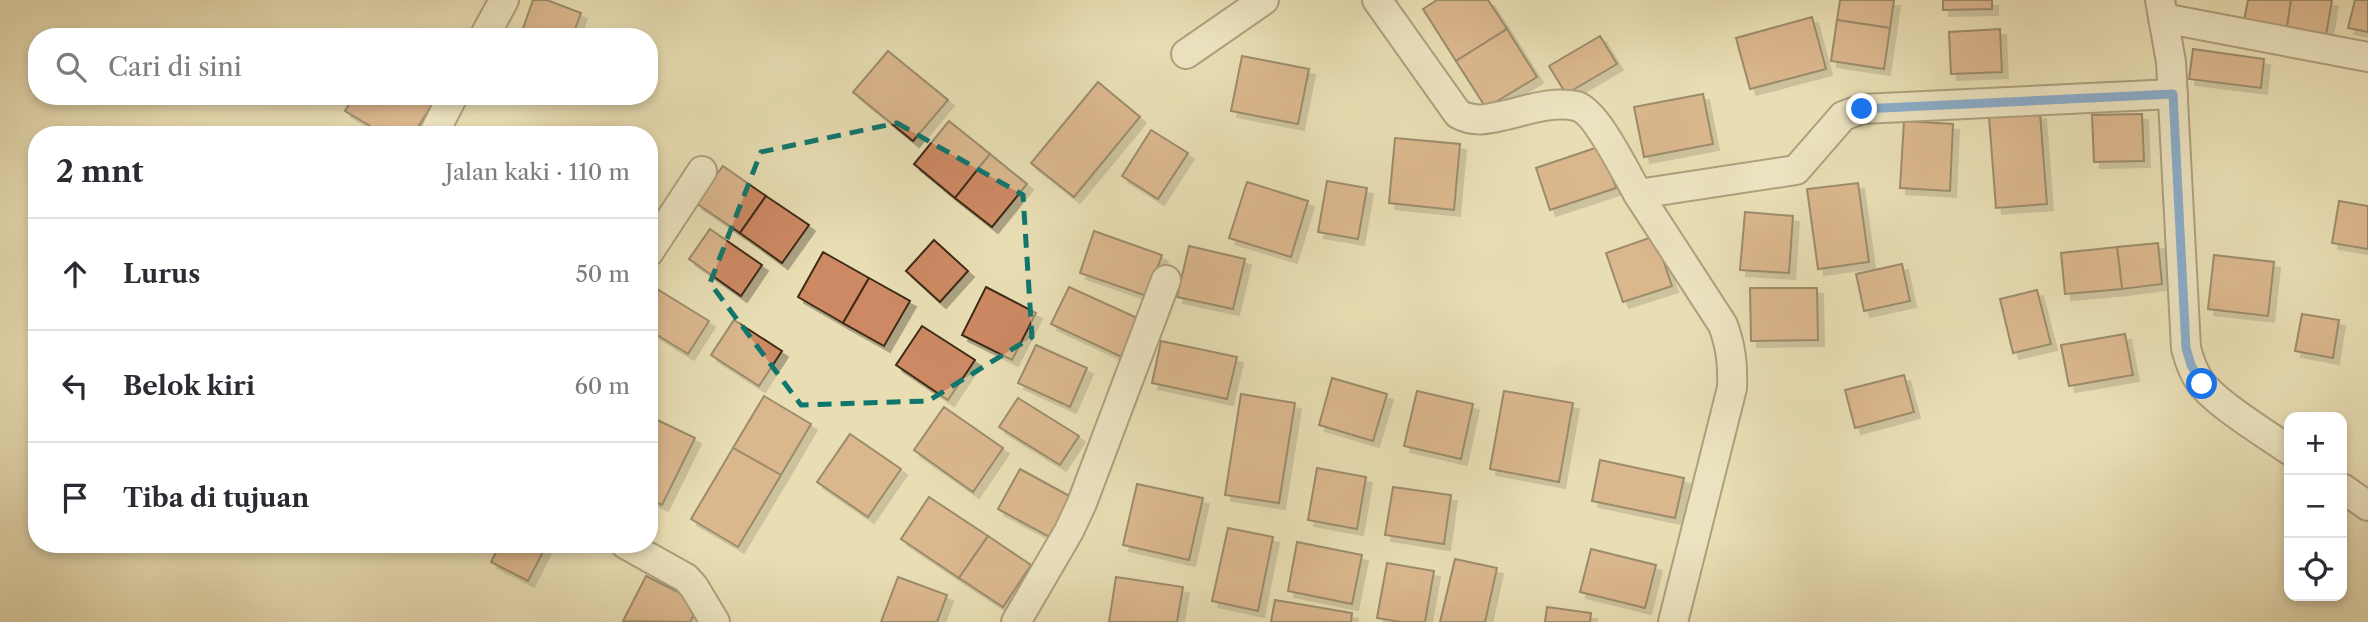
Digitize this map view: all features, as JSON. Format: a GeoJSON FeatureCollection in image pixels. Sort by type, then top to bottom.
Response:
{"type":"FeatureCollection","features":[{"type":"Feature","properties":{"kind":"street"},"geometry":{"type":"LineString","coordinates":[[489,28],[504,0]]}},
{"type":"Feature","properties":{"kind":"street"},"geometry":{"type":"LineString","coordinates":[[1186,54],[1264,0]]}},
{"type":"Feature","properties":{"kind":"street"},"geometry":{"type":"LineString","coordinates":[[1377,0],[1458,114],[1469,120],[1482,120],[1552,105],[1578,106],[1597,122],[1638,194],[1723,325],[1733,364],[1732,388],[1673,622]]}},
{"type":"Feature","properties":{"kind":"street"},"geometry":{"type":"LineString","coordinates":[[2284,446],[2202,384],[2191,365],[2186,348],[2171,62],[2162,9],[2368,57]]}},
{"type":"Feature","properties":{"kind":"street"},"geometry":{"type":"LineString","coordinates":[[1638,194],[1796,170],[1843,117],[1862,109],[2173,94]]}},
{"type":"Feature","properties":{"kind":"street"},"geometry":{"type":"LineString","coordinates":[[438,126],[448,105]]}},
{"type":"Feature","properties":{"kind":"street"},"geometry":{"type":"LineString","coordinates":[[658,239],[702,171]]}},
{"type":"Feature","properties":{"kind":"street"},"geometry":{"type":"LineString","coordinates":[[1016,622],[1069,531],[1082,503],[1166,280]]}},
{"type":"Feature","properties":{"kind":"street"},"geometry":{"type":"LineString","coordinates":[[2347,491],[2368,506]]}},
{"type":"Feature","properties":{"kind":"street"},"geometry":{"type":"LineString","coordinates":[[641,553],[686,578],[715,622]]}},
{"type":"Feature","properties":{"kind":"highlighted area"},"geometry":{"type":"Polygon","coordinates":[[[897,123],[1023,195],[1032,337],[928,401],[801,405],[710,283],[761,152],[897,123]]]}},
{"type":"Feature","properties":{"kind":"building"},"geometry":{"type":"Polygon","coordinates":[[[533,0],[547,0],[581,13],[575,28],[523,28],[533,0]]]}},
{"type":"Feature","properties":{"kind":"building"},"geometry":{"type":"Polygon","coordinates":[[[1437,0],[1488,0],[1507,29],[1456,61],[1423,9],[1437,0]]]}},
{"type":"Feature","properties":{"kind":"building"},"geometry":{"type":"Polygon","coordinates":[[[1840,0],[1894,0],[1890,28],[1837,20],[1840,0]]]}},
{"type":"Feature","properties":{"kind":"building"},"geometry":{"type":"Polygon","coordinates":[[[1943,0],[1992,0],[1992,9],[1943,10],[1943,0]]]}},
{"type":"Feature","properties":{"kind":"building"},"geometry":{"type":"Polygon","coordinates":[[[2248,0],[2291,0],[2287,28],[2244,21],[2248,0]]]}},
{"type":"Feature","properties":{"kind":"building"},"geometry":{"type":"Polygon","coordinates":[[[2291,0],[2332,0],[2326,35],[2287,28],[2291,0]]]}},
{"type":"Feature","properties":{"kind":"building"},"geometry":{"type":"Polygon","coordinates":[[[2355,0],[2368,0],[2368,32],[2348,28],[2355,0]]]}},
{"type":"Feature","properties":{"kind":"building"},"geometry":{"type":"Polygon","coordinates":[[[1812,17],[1826,69],[1750,89],[1736,38],[1812,17]]]}},
{"type":"Feature","properties":{"kind":"building"},"geometry":{"type":"Polygon","coordinates":[[[1837,20],[1890,28],[1884,69],[1831,61],[1837,20]]]}},
{"type":"Feature","properties":{"kind":"building"},"geometry":{"type":"Polygon","coordinates":[[[1507,29],[1537,77],[1486,108],[1456,61],[1507,29]]]}},
{"type":"Feature","properties":{"kind":"building"},"geometry":{"type":"Polygon","coordinates":[[[2000,29],[2002,72],[1951,74],[1949,32],[2000,29]]]}},
{"type":"Feature","properties":{"kind":"building"},"geometry":{"type":"Polygon","coordinates":[[[1600,36],[1617,64],[1566,94],[1549,66],[1600,36]]]}},
{"type":"Feature","properties":{"kind":"building"},"geometry":{"type":"Polygon","coordinates":[[[2193,49],[2264,59],[2261,88],[2189,79],[2193,49]]]}},
{"type":"Feature","properties":{"kind":"building"},"geometry":{"type":"Polygon","coordinates":[[[888,51],[948,100],[913,141],[853,92],[888,51]]]}},
{"type":"Feature","properties":{"kind":"building"},"geometry":{"type":"Polygon","coordinates":[[[1242,56],[1309,69],[1298,124],[1231,111],[1242,56]]]}},
{"type":"Feature","properties":{"kind":"building"},"geometry":{"type":"Polygon","coordinates":[[[1098,82],[1140,117],[1074,197],[1031,163],[1098,82]]]}},
{"type":"Feature","properties":{"kind":"building"},"geometry":{"type":"Polygon","coordinates":[[[1703,94],[1713,144],[1644,157],[1634,107],[1703,94]]]}},
{"type":"Feature","properties":{"kind":"building"},"geometry":{"type":"Polygon","coordinates":[[[349,105],[432,105],[419,126],[370,126],[345,111],[349,105]]]}},
{"type":"Feature","properties":{"kind":"building"},"geometry":{"type":"Polygon","coordinates":[[[2040,113],[2047,204],[1996,208],[1989,117],[2040,113]]]}},
{"type":"Feature","properties":{"kind":"building"},"geometry":{"type":"Polygon","coordinates":[[[2142,114],[2144,161],[2094,162],[2092,115],[2142,114]]]}},
{"type":"Feature","properties":{"kind":"building"},"geometry":{"type":"Polygon","coordinates":[[[949,121],[990,154],[955,198],[914,164],[949,121]]]}},
{"type":"Feature","properties":{"kind":"building"},"geometry":{"type":"Polygon","coordinates":[[[1904,121],[1953,124],[1950,191],[1900,188],[1904,121]]]}},
{"type":"Feature","properties":{"kind":"building"},"geometry":{"type":"Polygon","coordinates":[[[1151,130],[1188,153],[1158,199],[1122,176],[1151,130]]]}},
{"type":"Feature","properties":{"kind":"building"},"geometry":{"type":"Polygon","coordinates":[[[1395,138],[1460,144],[1454,210],[1389,203],[1395,138]]]}},
{"type":"Feature","properties":{"kind":"building"},"geometry":{"type":"Polygon","coordinates":[[[1601,146],[1616,188],[1550,210],[1536,168],[1601,146]]]}},
{"type":"Feature","properties":{"kind":"building"},"geometry":{"type":"Polygon","coordinates":[[[990,154],[1027,184],[992,227],[955,198],[990,154]]]}},
{"type":"Feature","properties":{"kind":"building"},"geometry":{"type":"Polygon","coordinates":[[[723,166],[766,196],[740,233],[696,203],[723,166]]]}},
{"type":"Feature","properties":{"kind":"building"},"geometry":{"type":"Polygon","coordinates":[[[1327,181],[1367,188],[1358,239],[1318,232],[1327,181]]]}},
{"type":"Feature","properties":{"kind":"building"},"geometry":{"type":"Polygon","coordinates":[[[1247,182],[1308,201],[1291,257],[1229,238],[1247,182]]]}},
{"type":"Feature","properties":{"kind":"building"},"geometry":{"type":"Polygon","coordinates":[[[1858,183],[1869,262],[1818,269],[1807,189],[1858,183]]]}},
{"type":"Feature","properties":{"kind":"building"},"geometry":{"type":"Polygon","coordinates":[[[766,196],[809,225],[782,263],[740,233],[766,196]]]}},
{"type":"Feature","properties":{"kind":"building"},"geometry":{"type":"Polygon","coordinates":[[[2339,201],[2368,206],[2368,249],[2332,243],[2339,201]]]}},
{"type":"Feature","properties":{"kind":"building"},"geometry":{"type":"Polygon","coordinates":[[[1745,212],[1793,216],[1789,273],[1740,270],[1745,212]]]}},
{"type":"Feature","properties":{"kind":"building"},"geometry":{"type":"Polygon","coordinates":[[[710,229],[762,265],[741,296],[689,259],[710,229]]]}},
{"type":"Feature","properties":{"kind":"building"},"geometry":{"type":"Polygon","coordinates":[[[1094,231],[1162,255],[1147,296],[1080,273],[1094,231]]]}},
{"type":"Feature","properties":{"kind":"building"},"geometry":{"type":"Polygon","coordinates":[[[1655,236],[1672,286],[1623,302],[1606,253],[1655,236]]]}},
{"type":"Feature","properties":{"kind":"building"},"geometry":{"type":"Polygon","coordinates":[[[934,240],[968,271],[940,302],[906,271],[934,240]]]}},
{"type":"Feature","properties":{"kind":"building"},"geometry":{"type":"Polygon","coordinates":[[[2158,243],[2162,284],[2122,289],[2117,247],[2158,243]]]}},
{"type":"Feature","properties":{"kind":"building"},"geometry":{"type":"Polygon","coordinates":[[[1189,246],[1245,259],[1233,309],[1177,297],[1189,246]]]}},
{"type":"Feature","properties":{"kind":"building"},"geometry":{"type":"Polygon","coordinates":[[[2117,247],[2122,289],[2065,294],[2061,253],[2117,247]]]}},
{"type":"Feature","properties":{"kind":"building"},"geometry":{"type":"Polygon","coordinates":[[[823,252],[869,278],[843,323],[798,297],[823,252]]]}},
{"type":"Feature","properties":{"kind":"building"},"geometry":{"type":"Polygon","coordinates":[[[2214,255],[2274,262],[2268,316],[2208,309],[2214,255]]]}},
{"type":"Feature","properties":{"kind":"building"},"geometry":{"type":"Polygon","coordinates":[[[1902,264],[1910,301],[1864,311],[1856,274],[1902,264]]]}},
{"type":"Feature","properties":{"kind":"building"},"geometry":{"type":"Polygon","coordinates":[[[869,278],[910,301],[884,346],[843,323],[869,278]]]}},
{"type":"Feature","properties":{"kind":"building"},"geometry":{"type":"Polygon","coordinates":[[[986,287],[1036,313],[1012,360],[962,335],[986,287]]]}},
{"type":"Feature","properties":{"kind":"building"},"geometry":{"type":"Polygon","coordinates":[[[1069,287],[1144,321],[1126,359],[1051,324],[1069,287]]]}},
{"type":"Feature","properties":{"kind":"building"},"geometry":{"type":"Polygon","coordinates":[[[1750,288],[1817,288],[1818,340],[1751,341],[1750,288]]]}},
{"type":"Feature","properties":{"kind":"building"},"geometry":{"type":"Polygon","coordinates":[[[658,290],[709,321],[688,354],[658,336],[658,290]]]}},
{"type":"Feature","properties":{"kind":"building"},"geometry":{"type":"Polygon","coordinates":[[[2037,290],[2051,344],[2013,353],[2000,299],[2037,290]]]}},
{"type":"Feature","properties":{"kind":"building"},"geometry":{"type":"Polygon","coordinates":[[[2302,314],[2339,320],[2333,358],[2295,351],[2302,314]]]}},
{"type":"Feature","properties":{"kind":"building"},"geometry":{"type":"Polygon","coordinates":[[[734,320],[782,351],[759,386],[711,355],[734,320]]]}},
{"type":"Feature","properties":{"kind":"building"},"geometry":{"type":"Polygon","coordinates":[[[922,326],[975,360],[948,400],[896,365],[922,326]]]}},
{"type":"Feature","properties":{"kind":"building"},"geometry":{"type":"Polygon","coordinates":[[[2125,334],[2133,375],[2069,386],[2061,345],[2125,334]]]}},
{"type":"Feature","properties":{"kind":"building"},"geometry":{"type":"Polygon","coordinates":[[[1161,341],[1237,357],[1227,399],[1152,383],[1161,341]]]}},
{"type":"Feature","properties":{"kind":"building"},"geometry":{"type":"Polygon","coordinates":[[[1036,345],[1087,368],[1070,407],[1018,383],[1036,345]]]}},
{"type":"Feature","properties":{"kind":"building"},"geometry":{"type":"Polygon","coordinates":[[[1904,375],[1914,412],[1855,428],[1845,390],[1904,375]]]}},
{"type":"Feature","properties":{"kind":"building"},"geometry":{"type":"Polygon","coordinates":[[[1332,378],[1387,394],[1373,441],[1319,425],[1332,378]]]}},
{"type":"Feature","properties":{"kind":"building"},"geometry":{"type":"Polygon","coordinates":[[[1417,391],[1473,404],[1461,459],[1404,446],[1417,391]]]}},
{"type":"Feature","properties":{"kind":"building"},"geometry":{"type":"Polygon","coordinates":[[[1504,391],[1573,403],[1559,482],[1490,469],[1504,391]]]}},
{"type":"Feature","properties":{"kind":"building"},"geometry":{"type":"Polygon","coordinates":[[[1241,394],[1295,403],[1279,503],[1225,495],[1241,394]]]}},
{"type":"Feature","properties":{"kind":"building"},"geometry":{"type":"Polygon","coordinates":[[[764,396],[811,424],[781,475],[733,448],[764,396]]]}},
{"type":"Feature","properties":{"kind":"building"},"geometry":{"type":"Polygon","coordinates":[[[1018,398],[1079,436],[1060,465],[999,427],[1018,398]]]}},
{"type":"Feature","properties":{"kind":"building"},"geometry":{"type":"Polygon","coordinates":[[[944,407],[1003,448],[973,492],[914,450],[944,407]]]}},
{"type":"Feature","properties":{"kind":"building"},"geometry":{"type":"Polygon","coordinates":[[[658,420],[695,438],[662,505],[658,503],[658,420]]]}},
{"type":"Feature","properties":{"kind":"building"},"geometry":{"type":"Polygon","coordinates":[[[850,434],[901,469],[868,517],[817,482],[850,434]]]}},
{"type":"Feature","properties":{"kind":"building"},"geometry":{"type":"Polygon","coordinates":[[[733,448],[781,475],[738,547],[691,519],[733,448]]]}},
{"type":"Feature","properties":{"kind":"building"},"geometry":{"type":"Polygon","coordinates":[[[1600,460],[1684,478],[1675,518],[1592,501],[1600,460]]]}},
{"type":"Feature","properties":{"kind":"building"},"geometry":{"type":"Polygon","coordinates":[[[1317,468],[1366,477],[1357,529],[1308,520],[1317,468]]]}},
{"type":"Feature","properties":{"kind":"building"},"geometry":{"type":"Polygon","coordinates":[[[1020,469],[1075,499],[1053,539],[998,509],[1020,469]]]}},
{"type":"Feature","properties":{"kind":"building"},"geometry":{"type":"Polygon","coordinates":[[[1137,484],[1203,498],[1189,560],[1123,545],[1137,484]]]}},
{"type":"Feature","properties":{"kind":"building"},"geometry":{"type":"Polygon","coordinates":[[[1393,487],[1451,495],[1444,544],[1385,535],[1393,487]]]}},
{"type":"Feature","properties":{"kind":"building"},"geometry":{"type":"Polygon","coordinates":[[[929,497],[988,536],[959,578],[901,539],[929,497]]]}},
{"type":"Feature","properties":{"kind":"building"},"geometry":{"type":"Polygon","coordinates":[[[1228,528],[1273,537],[1258,611],[1212,601],[1228,528]]]}},
{"type":"Feature","properties":{"kind":"building"},"geometry":{"type":"Polygon","coordinates":[[[988,536],[1031,565],[1003,607],[959,578],[988,536]]]}},
{"type":"Feature","properties":{"kind":"building"},"geometry":{"type":"Polygon","coordinates":[[[1297,542],[1362,555],[1352,604],[1288,591],[1297,542]]]}},
{"type":"Feature","properties":{"kind":"building"},"geometry":{"type":"Polygon","coordinates":[[[1591,549],[1656,565],[1645,608],[1580,592],[1591,549]]]}},
{"type":"Feature","properties":{"kind":"building"},"geometry":{"type":"Polygon","coordinates":[[[496,553],[542,553],[528,581],[491,562],[496,553]]]}},
{"type":"Feature","properties":{"kind":"building"},"geometry":{"type":"Polygon","coordinates":[[[1455,559],[1497,568],[1485,622],[1440,622],[1455,559]]]}},
{"type":"Feature","properties":{"kind":"building"},"geometry":{"type":"Polygon","coordinates":[[[1387,563],[1434,571],[1425,622],[1377,618],[1387,563]]]}},
{"type":"Feature","properties":{"kind":"building"},"geometry":{"type":"Polygon","coordinates":[[[646,576],[700,603],[690,622],[623,621],[646,576]]]}},
{"type":"Feature","properties":{"kind":"building"},"geometry":{"type":"Polygon","coordinates":[[[898,577],[947,595],[937,622],[881,622],[898,577]]]}},
{"type":"Feature","properties":{"kind":"building"},"geometry":{"type":"Polygon","coordinates":[[[1116,577],[1183,587],[1177,622],[1109,622],[1116,577]]]}},
{"type":"Feature","properties":{"kind":"building"},"geometry":{"type":"Polygon","coordinates":[[[1275,600],[1352,613],[1351,622],[1271,622],[1275,600]]]}},
{"type":"Feature","properties":{"kind":"building"},"geometry":{"type":"Polygon","coordinates":[[[1547,607],[1591,613],[1590,622],[1545,622],[1547,607]]]}},
{"type":"Feature","properties":{"kind":"route"},"geometry":{"type":"LineString","coordinates":[[1862,109],[2173,94],[2186,348],[2191,365],[2202,384]]}}]}
